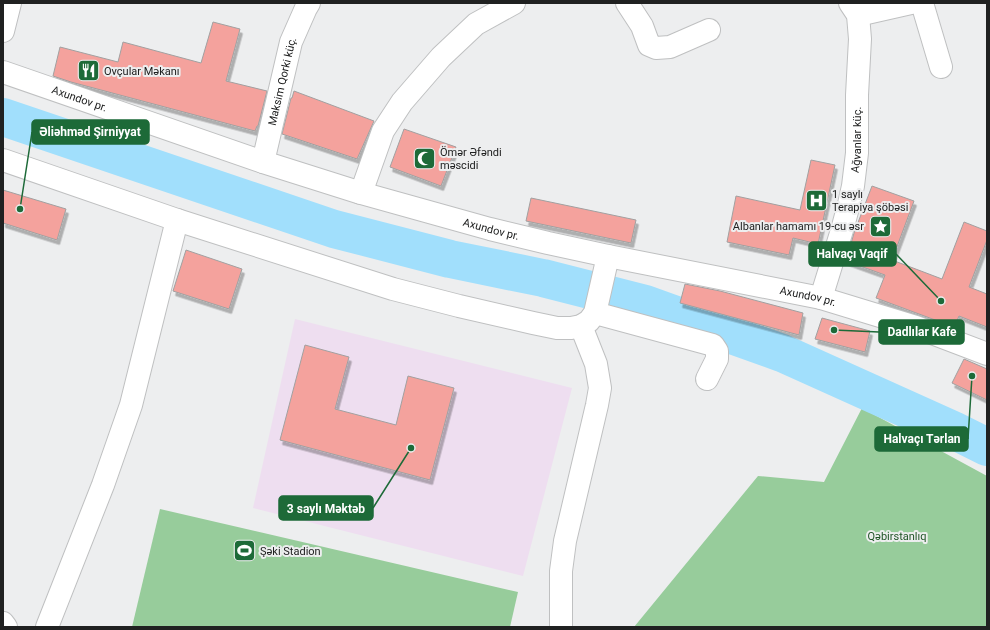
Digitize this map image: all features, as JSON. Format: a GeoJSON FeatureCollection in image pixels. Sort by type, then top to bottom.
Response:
{"type":"FeatureCollection","features":[{"type":"Feature","properties":{"kind":"street"},"geometry":{"type":"LineString","coordinates":[[3,31],[10,3]]}},
{"type":"Feature","properties":{"kind":"street","name":"Maksim Qorki küç."},"geometry":{"type":"LineString","coordinates":[[263,162],[292,42],[306,8],[310,3]]}},
{"type":"Feature","properties":{"kind":"street"},"geometry":{"type":"LineString","coordinates":[[361,193],[383,131],[402,102],[441,57],[476,24],[514,3]]}},
{"type":"Feature","properties":{"kind":"street"},"geometry":{"type":"LineString","coordinates":[[627,3],[642,26],[649,45],[656,48],[670,47],[709,30]]}},
{"type":"Feature","properties":{"kind":"street"},"geometry":{"type":"LineString","coordinates":[[854,9],[911,3]]}},
{"type":"Feature","properties":{"kind":"street"},"geometry":{"type":"LineString","coordinates":[[922,3],[941,67]]}},
{"type":"Feature","properties":{"kind":"street","name":"Ağvanlar küç."},"geometry":{"type":"LineString","coordinates":[[821,298],[842,230],[853,186],[857,153],[857,95],[860,39],[854,9]]}},
{"type":"Feature","properties":{"kind":"street","name":"Axundov pr."},"geometry":{"type":"LineString","coordinates":[[3,72],[263,162],[361,193],[490,229],[606,266],[821,298],[916,327],[987,354]]}},
{"type":"Feature","properties":{"kind":"street"},"geometry":{"type":"LineString","coordinates":[[3,160],[177,220],[393,289],[452,305],[557,328],[571,328],[588,320],[713,344],[717,351],[717,359],[707,379]]}},
{"type":"Feature","properties":{"kind":"street"},"geometry":{"type":"LineString","coordinates":[[47,627],[103,485],[131,405],[177,220]]}},
{"type":"Feature","properties":{"kind":"street"},"geometry":{"type":"LineString","coordinates":[[561,627],[561,571],[565,541],[600,388],[588,320],[606,266]]}},
{"type":"Feature","properties":{"kind":"street"},"geometry":{"type":"LineString","coordinates":[[3,623],[6,627]]}},
{"type":"Feature","properties":{"kind":"shaded area"},"geometry":{"type":"Polygon","coordinates":[[[295,319],[572,388],[523,576],[253,508],[295,319]]]}},
{"type":"Feature","properties":{"kind":"green space","name":"Qəbirstanlıq"},"geometry":{"type":"Polygon","coordinates":[[[862,408],[987,476],[987,627],[634,627],[758,476],[824,482],[862,408]]]}},
{"type":"Feature","properties":{"kind":"green space","name":"Şəki Stadion"},"geometry":{"type":"Polygon","coordinates":[[[160,509],[518,592],[510,627],[132,627],[160,509]]]}},
{"type":"Feature","properties":{"kind":"building"},"geometry":{"type":"Polygon","coordinates":[[[213,22],[240,29],[226,81],[267,91],[258,126],[255,131],[53,76],[60,47],[118,62],[123,42],[201,63],[213,22]]]}},
{"type":"Feature","properties":{"kind":"building"},"geometry":{"type":"Polygon","coordinates":[[[294,91],[374,121],[357,159],[282,134],[294,91]]]}},
{"type":"Feature","properties":{"kind":"building"},"geometry":{"type":"Polygon","coordinates":[[[404,129],[456,147],[441,186],[390,167],[404,129]]]}},
{"type":"Feature","properties":{"kind":"building"},"geometry":{"type":"Polygon","coordinates":[[[811,160],[835,165],[818,244],[793,238],[789,255],[727,242],[736,196],[800,210],[811,160]]]}},
{"type":"Feature","properties":{"kind":"building"},"geometry":{"type":"Polygon","coordinates":[[[872,186],[914,201],[892,260],[942,279],[964,222],[987,231],[987,240],[969,287],[987,294],[987,327],[959,316],[954,327],[876,298],[885,275],[846,261],[854,233],[872,186]]]}},
{"type":"Feature","properties":{"kind":"building"},"geometry":{"type":"Polygon","coordinates":[[[3,190],[66,209],[57,240],[3,223],[3,190]]]}},
{"type":"Feature","properties":{"kind":"building"},"geometry":{"type":"Polygon","coordinates":[[[531,198],[636,220],[631,243],[526,221],[531,198]]]}},
{"type":"Feature","properties":{"kind":"building"},"geometry":{"type":"Polygon","coordinates":[[[186,250],[242,269],[229,309],[173,291],[186,250]]]}},
{"type":"Feature","properties":{"kind":"building"},"geometry":{"type":"Polygon","coordinates":[[[685,284],[720,291],[803,313],[799,335],[680,303],[685,284]]]}},
{"type":"Feature","properties":{"kind":"building"},"geometry":{"type":"Polygon","coordinates":[[[822,318],[870,331],[865,352],[815,339],[822,318]]]}},
{"type":"Feature","properties":{"kind":"building"},"geometry":{"type":"Polygon","coordinates":[[[305,345],[349,357],[335,409],[396,425],[408,376],[454,388],[430,480],[280,440],[305,345]]]}},
{"type":"Feature","properties":{"kind":"building"},"geometry":{"type":"Polygon","coordinates":[[[964,359],[987,369],[987,400],[952,383],[964,359]]]}},
{"type":"Feature","properties":{"kind":"waterway"},"geometry":{"type":"LineString","coordinates":[[3,117],[334,229],[450,259],[543,278],[645,304],[782,353],[953,430],[987,447]]}},
{"type":"Feature","properties":{"kind":"place","name":"Ovçular Məkanı"},"geometry":{"type":"Point","coordinates":[89,71]}},
{"type":"Feature","properties":{"kind":"place","name":"Ömər Əfəndi məscidi"},"geometry":{"type":"Point","coordinates":[424,158]}},
{"type":"Feature","properties":{"kind":"place","name":"1 saylı Terapiya şöbəsi"},"geometry":{"type":"Point","coordinates":[817,200]}},
{"type":"Feature","properties":{"kind":"place","name":"Əliəhməd Şirniyyat"},"geometry":{"type":"Point","coordinates":[20,209]}},
{"type":"Feature","properties":{"kind":"place","name":"Albanlar hamamı 19-cu əsr"},"geometry":{"type":"Point","coordinates":[880,226]}},
{"type":"Feature","properties":{"kind":"place","name":"Halvaçı Vaqif"},"geometry":{"type":"Point","coordinates":[941,301]}},
{"type":"Feature","properties":{"kind":"place","name":"Dadlılar Kafe"},"geometry":{"type":"Point","coordinates":[834,330]}},
{"type":"Feature","properties":{"kind":"place","name":"Halvaçı Tərlan"},"geometry":{"type":"Point","coordinates":[972,376]}},
{"type":"Feature","properties":{"kind":"place","name":"3 saylı Məktəb"},"geometry":{"type":"Point","coordinates":[411,448]}},
{"type":"Feature","properties":{"kind":"place","name":"Şəki Stadion"},"geometry":{"type":"Point","coordinates":[245,551]}}]}
